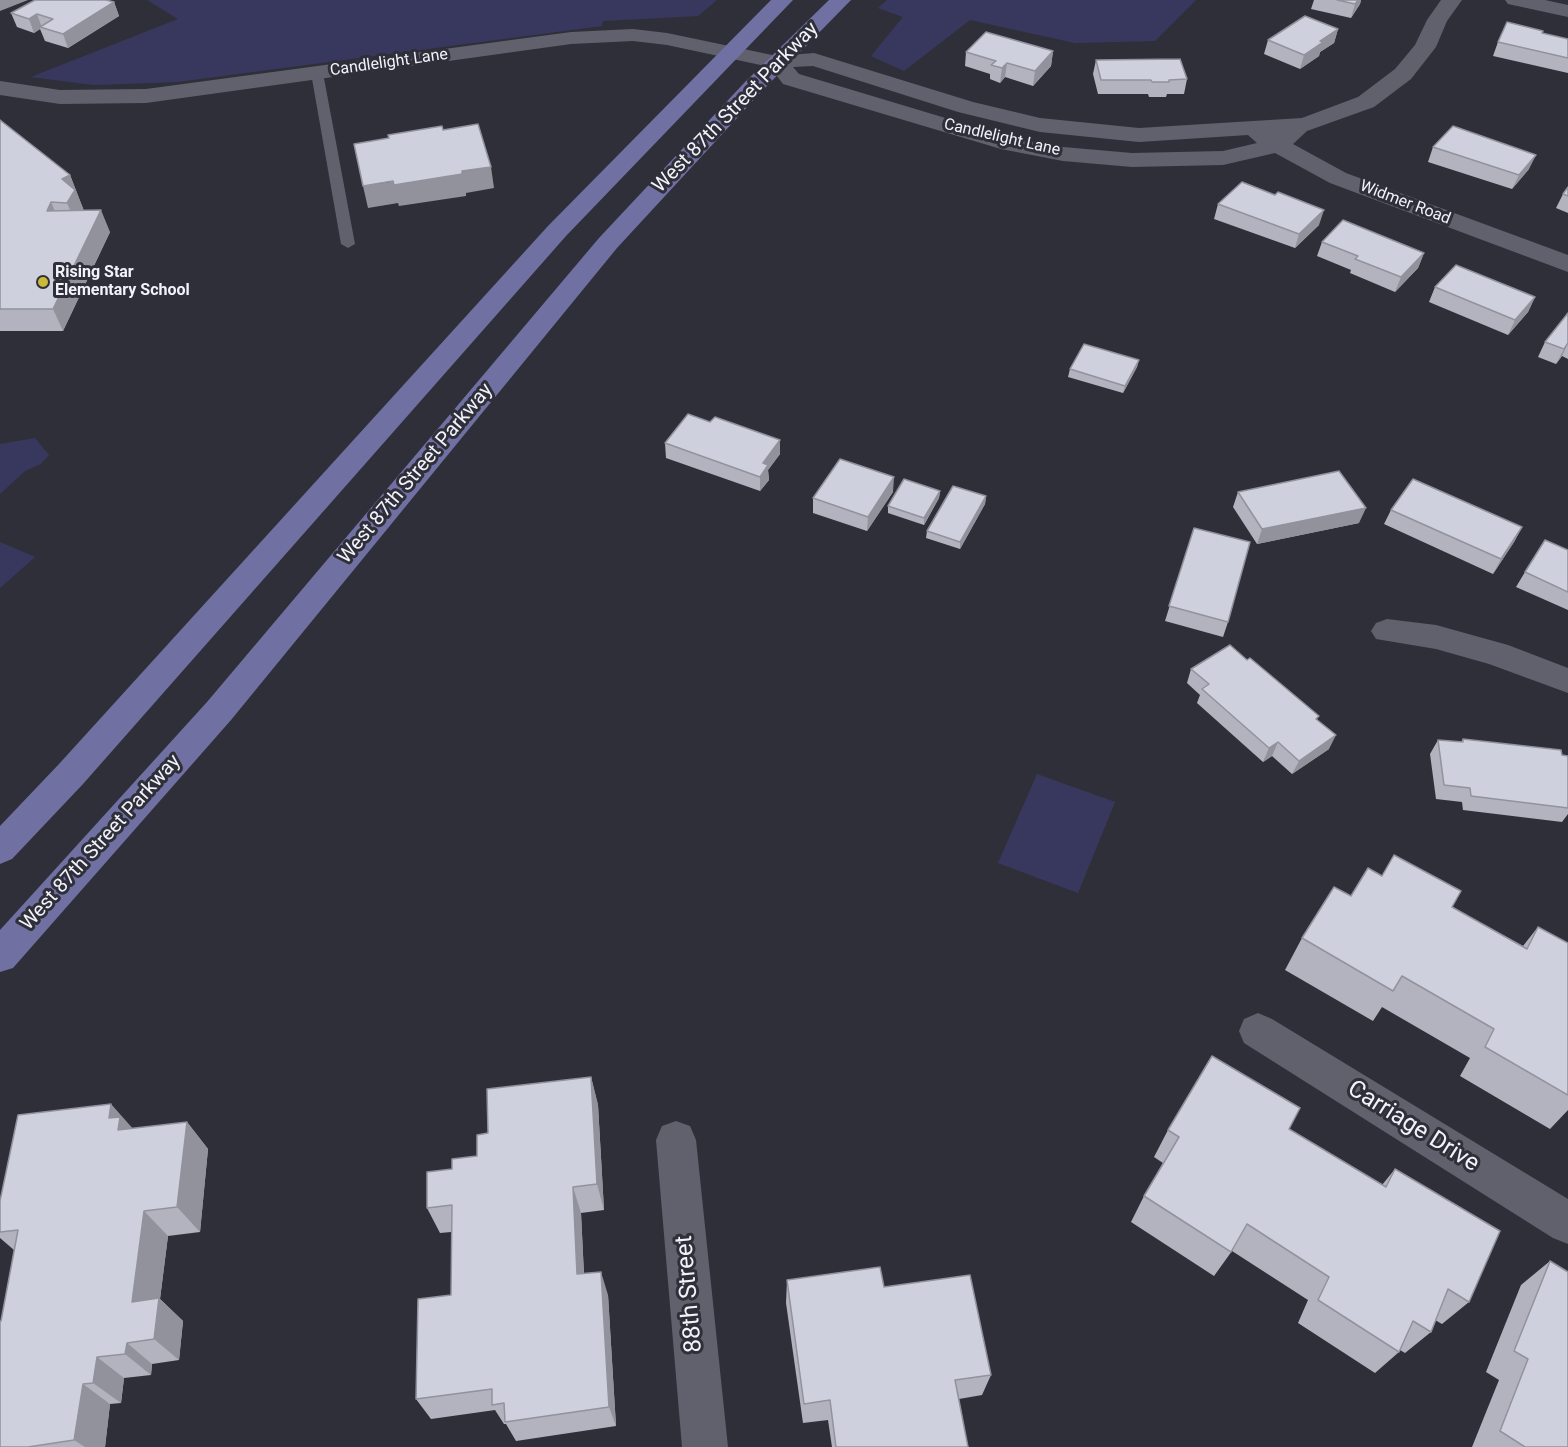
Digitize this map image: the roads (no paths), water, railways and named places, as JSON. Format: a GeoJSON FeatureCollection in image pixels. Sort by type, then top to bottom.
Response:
{"type":"FeatureCollection","features":[{"type":"Feature","properties":{"kind":"main road","name":"West 87th Street Parkway"},"geometry":{"type":"LineString","coordinates":[[0,849],[71,774],[557,231],[783,0]]}},
{"type":"Feature","properties":{"kind":"main road","name":"West 87th Street Parkway"},"geometry":{"type":"LineString","coordinates":[[0,956],[219,711],[608,243],[777,62],[841,0]]}},
{"type":"Feature","properties":{"kind":"street","name":"Candlelight Lane"},"geometry":{"type":"LineString","coordinates":[[777,62],[791,79],[1009,144],[1063,154],[1132,160],[1223,158],[1276,146],[1305,125],[1366,102],[1389,87],[1425,47],[1437,20],[1452,0]]}},
{"type":"Feature","properties":{"kind":"street"},"geometry":{"type":"LineString","coordinates":[[1515,0],[1568,11]]}},
{"type":"Feature","properties":{"kind":"street","name":"Candlelight Lane"},"geometry":{"type":"LineString","coordinates":[[0,88],[60,98],[146,96],[571,38],[633,35],[667,39],[777,62],[813,59],[966,106],[1040,124],[1068,128],[1139,135],[1305,125]]}},
{"type":"Feature","properties":{"kind":"street"},"geometry":{"type":"LineString","coordinates":[[1063,154],[1068,128]]}},
{"type":"Feature","properties":{"kind":"street","name":"Widmer Road"},"geometry":{"type":"LineString","coordinates":[[1248,128],[1276,146],[1338,178],[1568,264]]}},
{"type":"Feature","properties":{"kind":"street"},"geometry":{"type":"LineString","coordinates":[[1387,631],[1436,637],[1497,654],[1568,681]]}},
{"type":"Feature","properties":{"kind":"street","name":"Carriage Drive"},"geometry":{"type":"LineString","coordinates":[[1258,1031],[1568,1223]]}},
{"type":"Feature","properties":{"kind":"street","name":"88th Street"},"geometry":{"type":"LineString","coordinates":[[676,1140],[705,1447]]}},
{"type":"Feature","properties":{"kind":"lane"},"geometry":{"type":"LineString","coordinates":[[317,73],[348,244]]}},
{"type":"Feature","properties":{"kind":"place","name":"Rising Star Elementary School"},"geometry":{"type":"Point","coordinates":[43,282]}}]}
